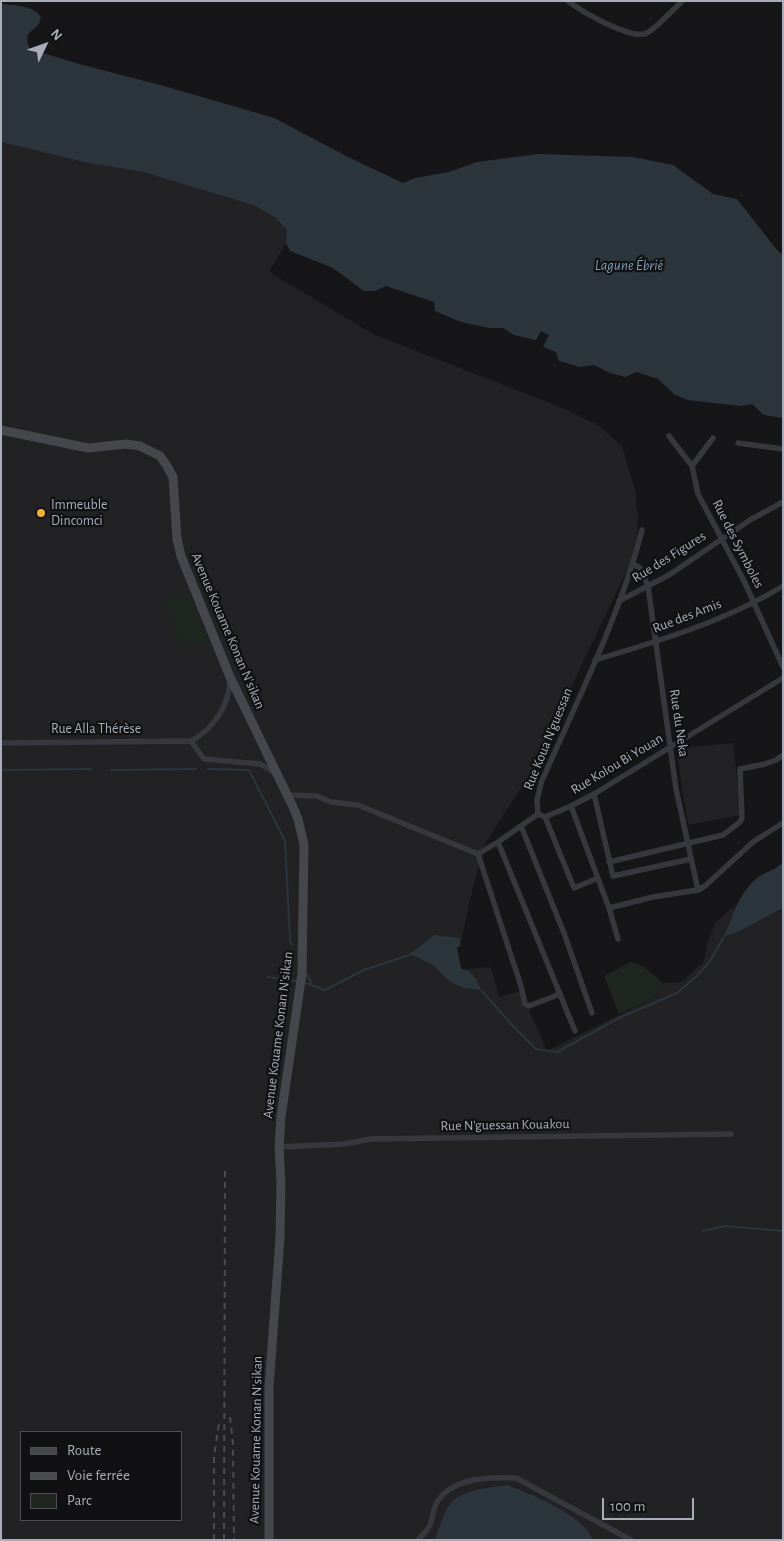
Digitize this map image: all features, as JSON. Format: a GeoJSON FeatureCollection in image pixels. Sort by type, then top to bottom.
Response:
{"type":"FeatureCollection","features":[{"type":"Feature","properties":{"kind":"street"},"geometry":{"type":"LineString","coordinates":[[568,1],[608,24],[637,35],[646,34],[682,1]]}},
{"type":"Feature","properties":{"kind":"street","name":"Avenue Kouame Konan N'sikan"},"geometry":{"type":"LineString","coordinates":[[1,430],[88,448],[126,444],[140,446],[160,456],[173,477],[177,539],[181,556],[230,678],[298,819],[304,845],[302,973],[281,1117],[279,1146],[281,1183],[280,1238],[269,1387],[269,1540]]}},
{"type":"Feature","properties":{"kind":"street","name":"Rue des Symboles"},"geometry":{"type":"LineString","coordinates":[[669,436],[692,466],[698,494],[754,603],[783,667]]}},
{"type":"Feature","properties":{"kind":"street"},"geometry":{"type":"LineString","coordinates":[[692,466],[713,438]]}},
{"type":"Feature","properties":{"kind":"street"},"geometry":{"type":"LineString","coordinates":[[738,443],[783,449]]}},
{"type":"Feature","properties":{"kind":"street","name":"Rue des Figures"},"geometry":{"type":"LineString","coordinates":[[618,601],[669,575],[750,520],[783,502]]}},
{"type":"Feature","properties":{"kind":"street","name":"Rue Koua N'guessan"},"geometry":{"type":"LineString","coordinates":[[538,814],[537,800],[541,783],[595,660],[633,564],[642,530]]}},
{"type":"Feature","properties":{"kind":"street","name":"Rue du Neka"},"geometry":{"type":"LineString","coordinates":[[633,564],[640,568],[648,586],[676,789],[698,890]]}},
{"type":"Feature","properties":{"kind":"street","name":"Rue des Amis"},"geometry":{"type":"LineString","coordinates":[[595,660],[656,642],[754,603],[783,586]]}},
{"type":"Feature","properties":{"kind":"street"},"geometry":{"type":"LineString","coordinates":[[230,678],[227,698],[214,722],[197,738],[191,741],[204,759],[260,764],[276,773]]}},
{"type":"Feature","properties":{"kind":"street","name":"Rue Kolou Bi Youan"},"geometry":{"type":"LineString","coordinates":[[545,817],[594,794],[783,678]]}},
{"type":"Feature","properties":{"kind":"street","name":"Rue Alla Thérèse"},"geometry":{"type":"LineString","coordinates":[[1,742],[191,741]]}},
{"type":"Feature","properties":{"kind":"street"},"geometry":{"type":"LineString","coordinates":[[609,862],[723,835],[740,822],[742,818],[740,769],[765,764],[783,755]]}},
{"type":"Feature","properties":{"kind":"street"},"geometry":{"type":"LineString","coordinates":[[594,794],[612,874],[616,876],[691,859]]}},
{"type":"Feature","properties":{"kind":"street"},"geometry":{"type":"LineString","coordinates":[[286,795],[317,796],[331,802],[358,805],[478,854],[521,986],[525,1004],[529,1006],[560,994]]}},
{"type":"Feature","properties":{"kind":"street"},"geometry":{"type":"LineString","coordinates":[[571,806],[609,908],[618,939]]}},
{"type":"Feature","properties":{"kind":"street"},"geometry":{"type":"LineString","coordinates":[[478,854],[538,814],[545,817],[574,888],[598,878]]}},
{"type":"Feature","properties":{"kind":"street"},"geometry":{"type":"LineString","coordinates":[[609,908],[652,897],[698,890],[706,886],[753,842],[783,823]]}},
{"type":"Feature","properties":{"kind":"street"},"geometry":{"type":"LineString","coordinates":[[521,826],[564,933],[592,1013]]}},
{"type":"Feature","properties":{"kind":"street"},"geometry":{"type":"LineString","coordinates":[[498,842],[575,1031]]}},
{"type":"Feature","properties":{"kind":"street","name":"Rue N'guessan Kouakou"},"geometry":{"type":"LineString","coordinates":[[279,1146],[344,1144],[371,1139],[731,1134]]}},
{"type":"Feature","properties":{"kind":"street"},"geometry":{"type":"LineString","coordinates":[[418,1540],[430,1526],[436,1504],[443,1493],[474,1479],[495,1477],[516,1478],[631,1540]]}},
{"type":"Feature","properties":{"kind":"shaded area"},"geometry":{"type":"Polygon","coordinates":[[[1,142],[88,163],[143,172],[253,205],[276,218],[287,230],[286,243],[269,272],[373,334],[560,407],[598,425],[622,446],[635,490],[638,518],[637,539],[630,564],[528,777],[486,842],[473,887],[460,946],[457,948],[462,970],[491,967],[499,997],[521,991],[547,1051],[655,997],[663,983],[682,982],[704,961],[708,941],[715,923],[737,903],[724,935],[738,932],[783,908],[783,1540],[593,1540],[582,1524],[561,1510],[525,1491],[507,1485],[484,1488],[466,1494],[442,1519],[435,1540],[1,1540],[1,142]]]}},
{"type":"Feature","properties":{"kind":"shaded area"},"geometry":{"type":"Polygon","coordinates":[[[733,743],[741,815],[688,825],[676,748],[733,743]]]}},
{"type":"Feature","properties":{"kind":"green space"},"geometry":{"type":"Polygon","coordinates":[[[190,593],[209,642],[183,647],[163,598],[190,593]]]}},
{"type":"Feature","properties":{"kind":"green space"},"geometry":{"type":"Polygon","coordinates":[[[631,962],[643,966],[663,983],[655,997],[619,1014],[604,976],[631,962]]]}},
{"type":"Feature","properties":{"kind":"water","name":"Lagune Ébrié"},"geometry":{"type":"Polygon","coordinates":[[[1,4],[28,8],[41,17],[39,24],[28,34],[27,42],[30,49],[274,118],[350,158],[403,183],[415,178],[449,172],[477,162],[538,154],[633,157],[673,165],[713,194],[737,199],[783,255],[783,418],[764,415],[752,404],[741,406],[688,400],[675,395],[658,379],[637,372],[625,377],[610,373],[594,365],[580,367],[559,361],[556,352],[543,347],[549,335],[541,331],[536,340],[514,335],[503,328],[489,328],[461,322],[435,311],[434,302],[386,286],[375,291],[364,291],[333,268],[290,251],[286,243],[287,230],[276,218],[253,205],[143,172],[88,163],[1,142],[1,4]]]}},
{"type":"Feature","properties":{"kind":"water"},"geometry":{"type":"Polygon","coordinates":[[[783,862],[783,908],[738,932],[724,936],[737,905],[746,890],[757,878],[783,862]]]}},
{"type":"Feature","properties":{"kind":"water"},"geometry":{"type":"Polygon","coordinates":[[[434,935],[460,938],[460,946],[457,948],[461,969],[468,970],[476,979],[481,990],[464,988],[450,982],[433,965],[410,954],[434,935]]]}},
{"type":"Feature","properties":{"kind":"water"},"geometry":{"type":"Polygon","coordinates":[[[507,1485],[542,1499],[569,1514],[588,1531],[593,1540],[435,1540],[446,1511],[456,1499],[469,1492],[507,1485]]]}},
{"type":"Feature","properties":{"kind":"waterway"},"geometry":{"type":"LineString","coordinates":[[1,770],[91,769]]}},
{"type":"Feature","properties":{"kind":"waterway"},"geometry":{"type":"LineString","coordinates":[[111,770],[196,769]]}},
{"type":"Feature","properties":{"kind":"waterway"},"geometry":{"type":"LineString","coordinates":[[208,769],[249,770],[285,841],[290,940],[292,945]]}},
{"type":"Feature","properties":{"kind":"waterway"},"geometry":{"type":"LineString","coordinates":[[481,990],[536,1049],[557,1052],[621,1017],[677,993],[697,976],[710,961],[725,935]]}},
{"type":"Feature","properties":{"kind":"waterway"},"geometry":{"type":"LineString","coordinates":[[306,983],[325,990],[364,970],[412,954]]}},
{"type":"Feature","properties":{"kind":"waterway"},"geometry":{"type":"LineString","coordinates":[[306,973],[313,986]]}},
{"type":"Feature","properties":{"kind":"waterway"},"geometry":{"type":"LineString","coordinates":[[268,977],[297,981]]}},
{"type":"Feature","properties":{"kind":"waterway"},"geometry":{"type":"LineString","coordinates":[[703,1231],[725,1226],[783,1231]]}},
{"type":"Feature","properties":{"kind":"railway"},"geometry":{"type":"LineString","coordinates":[[224,1540],[225,1171]]}},
{"type":"Feature","properties":{"kind":"railway"},"geometry":{"type":"LineString","coordinates":[[230,1417],[233,1444],[234,1540]]}},
{"type":"Feature","properties":{"kind":"railway"},"geometry":{"type":"LineString","coordinates":[[214,1540],[214,1456],[219,1423]]}},
{"type":"Feature","properties":{"kind":"place","name":"Immeuble Dincomci"},"geometry":{"type":"Point","coordinates":[41,513]}}]}
